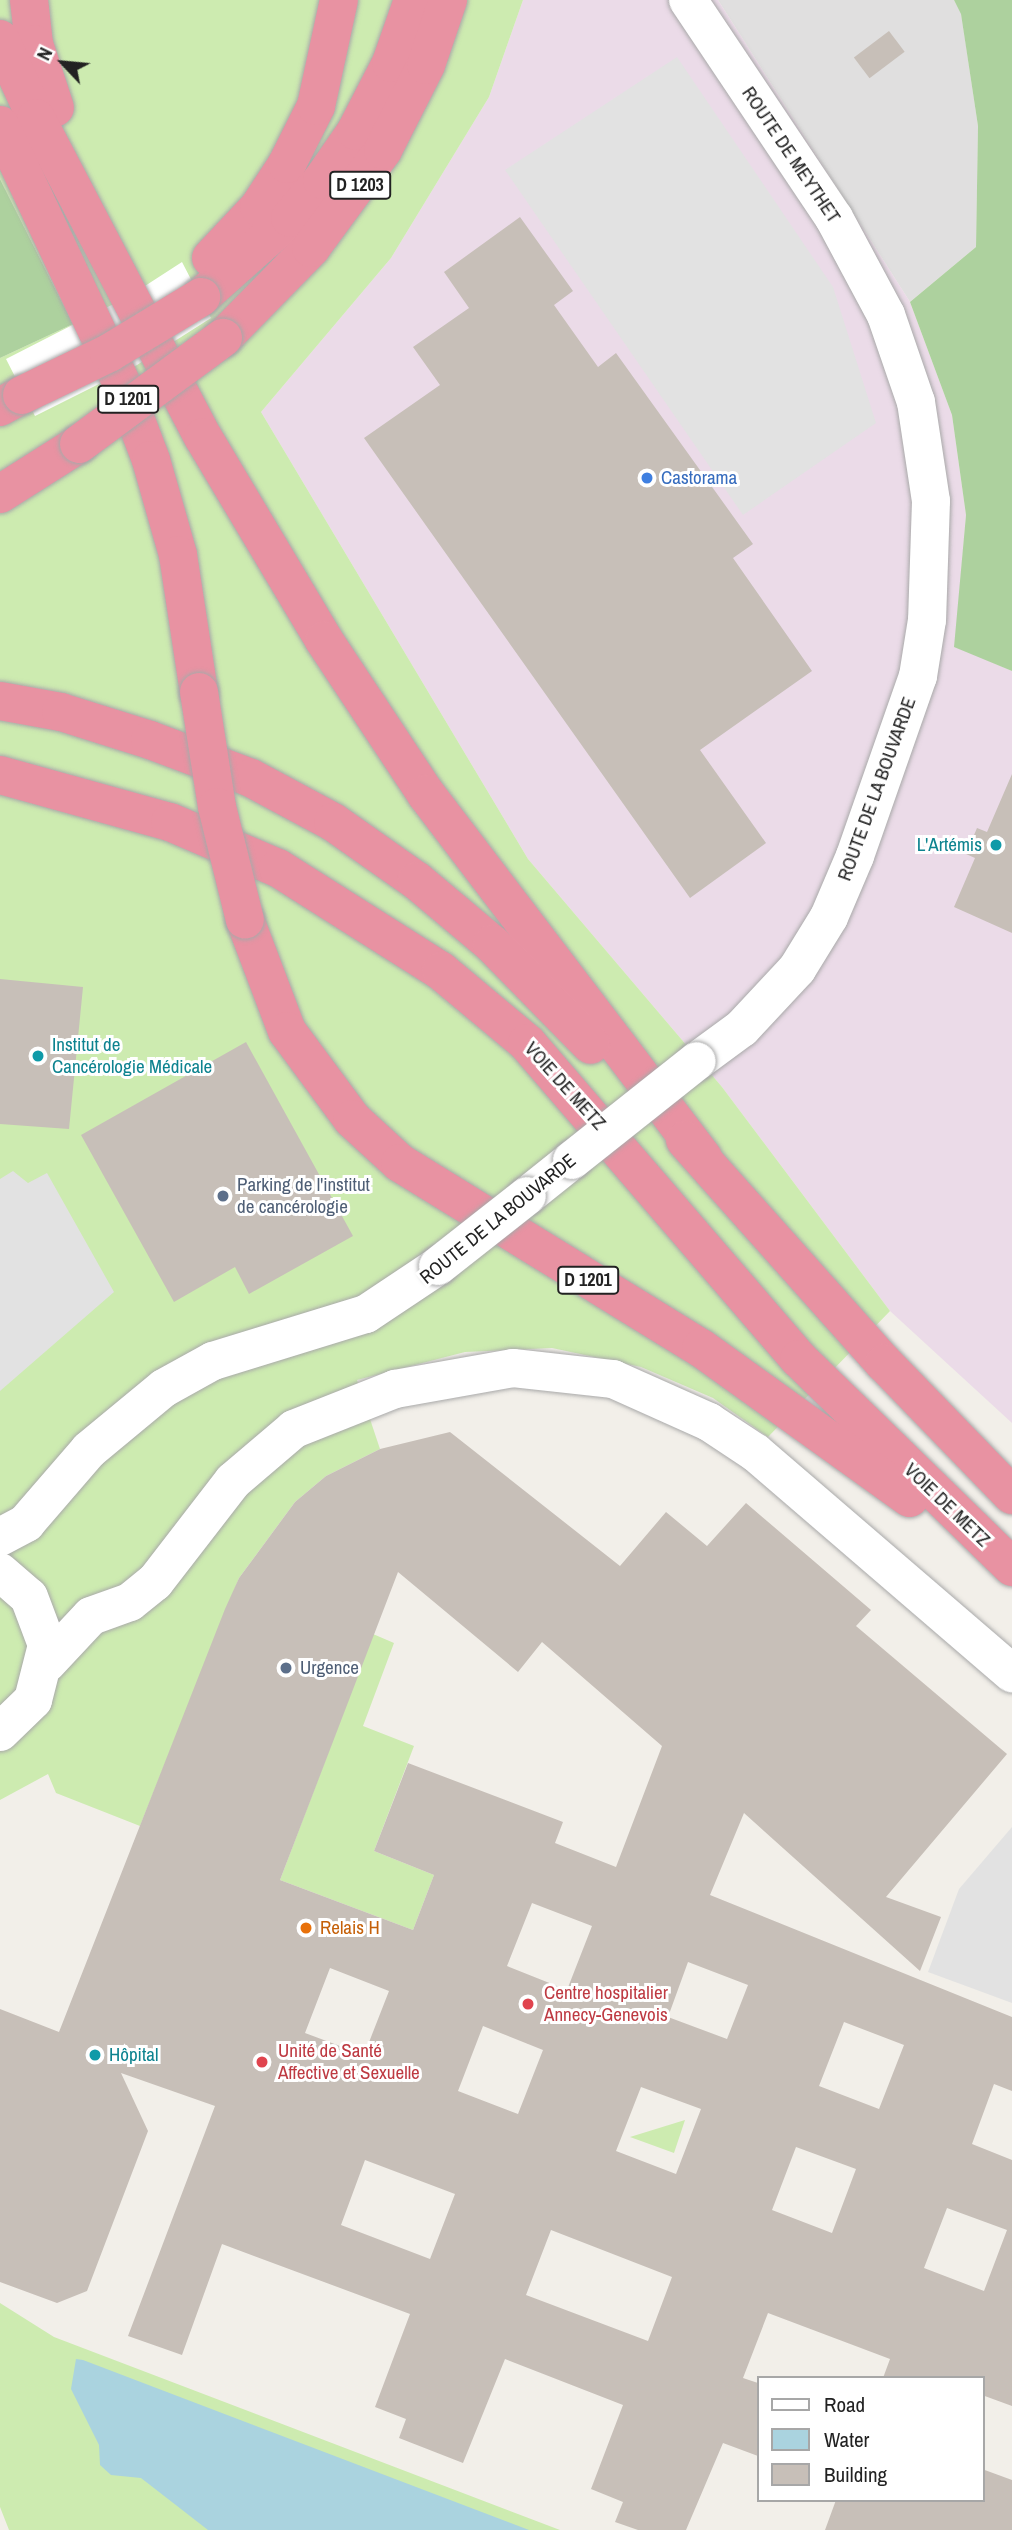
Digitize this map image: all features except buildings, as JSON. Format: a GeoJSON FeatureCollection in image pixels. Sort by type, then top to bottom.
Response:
{"type":"FeatureCollection","features":[{"type":"Feature","properties":{"kind":"highway"},"geometry":{"type":"LineString","coordinates":[[29,0],[34,44],[99,232]]}},
{"type":"Feature","properties":{"kind":"highway"},"geometry":{"type":"LineString","coordinates":[[195,286],[288,164],[316,106],[339,0]]}},
{"type":"Feature","properties":{"kind":"highway","name":"D 1203"},"geometry":{"type":"LineString","coordinates":[[7,391],[109,353],[195,286],[290,218],[322,180],[385,74],[413,0]]}},
{"type":"Feature","properties":{"kind":"highway","name":"D 1203"},"geometry":{"type":"LineString","coordinates":[[0,495],[79,444],[223,338],[311,248],[377,160],[426,65],[449,0]]}},
{"type":"Feature","properties":{"kind":"highway","name":"D 1201"},"geometry":{"type":"LineString","coordinates":[[0,38],[36,118],[99,232],[203,437],[375,720],[703,1158],[884,1363],[1012,1495]]}},
{"type":"Feature","properties":{"kind":"highway","name":"D 1201"},"geometry":{"type":"LineString","coordinates":[[0,125],[123,386],[151,460],[178,555],[217,807],[245,920],[287,1031],[352,1119],[400,1163],[711,1355],[1012,1570]]}},
{"type":"Feature","properties":{"kind":"highway"},"geometry":{"type":"LineString","coordinates":[[0,701],[61,712],[150,740],[251,778],[333,822],[492,944],[703,1158]]}},
{"type":"Feature","properties":{"kind":"highway","name":"VOIE DE METZ"},"geometry":{"type":"LineString","coordinates":[[0,775],[170,822],[278,868],[441,971],[527,1042],[799,1359],[1012,1570]]}},
{"type":"Feature","properties":{"kind":"street","name":"ROUTE DE MEYTHET"},"geometry":{"type":"LineString","coordinates":[[688,0],[834,218],[886,315]]}},
{"type":"Feature","properties":{"kind":"street","name":"ROUTE DE LA BOUVARDE"},"geometry":{"type":"LineString","coordinates":[[17,1586],[13,1530],[89,1450],[164,1388],[213,1361],[366,1314],[438,1266],[697,1061],[783,987],[813,945],[860,843],[918,677],[927,620],[931,501],[916,402],[886,315]]}},
{"type":"Feature","properties":{"kind":"street"},"geometry":{"type":"LineString","coordinates":[[0,1732],[33,1700],[47,1663],[91,1616],[130,1602],[155,1582],[233,1481],[315,1416],[395,1389],[469,1372],[558,1369],[646,1390],[731,1435],[1012,1673]]}},
{"type":"Feature","properties":{"kind":"street"},"geometry":{"type":"LineString","coordinates":[[17,1586],[91,1616]]}},
{"type":"Feature","properties":{"kind":"street"},"geometry":{"type":"LineString","coordinates":[[17,1586],[44,1628],[47,1663]]}},
{"type":"Feature","properties":{"kind":"shaded area"},"geometry":{"type":"Polygon","coordinates":[[[523,0],[718,0],[910,302],[952,415],[966,515],[955,646],[1012,671],[1012,1423],[890,1311],[722,1087],[528,859],[261,412],[391,258],[489,97],[523,0]]]}},
{"type":"Feature","properties":{"kind":"shaded area"},"geometry":{"type":"Polygon","coordinates":[[[718,0],[954,0],[961,13],[978,126],[976,247],[910,302],[718,0]]]}},
{"type":"Feature","properties":{"kind":"shaded area"},"geometry":{"type":"Polygon","coordinates":[[[677,57],[833,287],[876,423],[743,515],[505,170],[677,57]]]}},
{"type":"Feature","properties":{"kind":"shaded area"},"geometry":{"type":"Polygon","coordinates":[[[13,1171],[28,1183],[47,1173],[114,1292],[0,1391],[0,1179],[13,1171]]]}},
{"type":"Feature","properties":{"kind":"shaded area"},"geometry":{"type":"Polygon","coordinates":[[[1012,1827],[1012,2003],[928,1972],[959,1889],[1012,1827]]]}},
{"type":"Feature","properties":{"kind":"green space"},"geometry":{"type":"Polygon","coordinates":[[[0,0],[523,0],[489,97],[391,258],[261,412],[528,859],[722,1087],[890,1311],[768,1437],[713,1398],[641,1367],[552,1348],[465,1352],[357,1380],[380,1449],[326,1476],[295,1502],[239,1578],[140,1826],[56,1793],[48,1774],[0,1800],[0,358],[73,324],[0,179],[0,0]]]}},
{"type":"Feature","properties":{"kind":"green space"},"geometry":{"type":"Polygon","coordinates":[[[954,0],[1012,0],[1012,671],[954,647],[966,515],[952,415],[910,302],[976,247],[978,126],[961,14],[954,0]]]}},
{"type":"Feature","properties":{"kind":"green space"},"geometry":{"type":"Polygon","coordinates":[[[0,179],[73,324],[0,358],[0,179]]]}},
{"type":"Feature","properties":{"kind":"green space"},"geometry":{"type":"Polygon","coordinates":[[[373,1634],[394,1643],[363,1726],[414,1746],[374,1851],[434,1875],[413,1930],[280,1880],[373,1634]]]}},
{"type":"Feature","properties":{"kind":"green space"},"geometry":{"type":"Polygon","coordinates":[[[685,2120],[674,2153],[630,2137],[685,2120]]]}},
{"type":"Feature","properties":{"kind":"green space"},"geometry":{"type":"Polygon","coordinates":[[[0,2303],[54,2337],[560,2530],[9,2530],[0,2507],[0,2303]]]}},
{"type":"Feature","properties":{"kind":"water"},"geometry":{"type":"Polygon","coordinates":[[[76,2359],[529,2530],[208,2530],[141,2478],[111,2475],[100,2465],[99,2445],[71,2389],[76,2359]]]}},
{"type":"Feature","properties":{"kind":"pier"},"geometry":{"type":"Polygon","coordinates":[[[182,262],[211,318],[137,365],[35,416],[6,359],[131,295],[182,262]]]}},
{"type":"Feature","properties":{"kind":"place","name":"Castorama"},"geometry":{"type":"Point","coordinates":[647,478]}},
{"type":"Feature","properties":{"kind":"place","name":"L'Artémis"},"geometry":{"type":"Point","coordinates":[996,845]}},
{"type":"Feature","properties":{"kind":"place","name":"Institut de Cancérologie Médicale"},"geometry":{"type":"Point","coordinates":[38,1056]}},
{"type":"Feature","properties":{"kind":"place","name":"Parking de l'institut de cancérologie"},"geometry":{"type":"Point","coordinates":[223,1196]}},
{"type":"Feature","properties":{"kind":"place","name":"Urgence"},"geometry":{"type":"Point","coordinates":[286,1668]}},
{"type":"Feature","properties":{"kind":"place","name":"Relais H"},"geometry":{"type":"Point","coordinates":[306,1928]}},
{"type":"Feature","properties":{"kind":"place","name":"Centre hospitalier Annecy-Genevois"},"geometry":{"type":"Point","coordinates":[528,2004]}},
{"type":"Feature","properties":{"kind":"place","name":"Hôpital"},"geometry":{"type":"Point","coordinates":[95,2055]}},
{"type":"Feature","properties":{"kind":"place","name":"Unité de Santé Affective et Sexuelle"},"geometry":{"type":"Point","coordinates":[262,2062]}}]}
